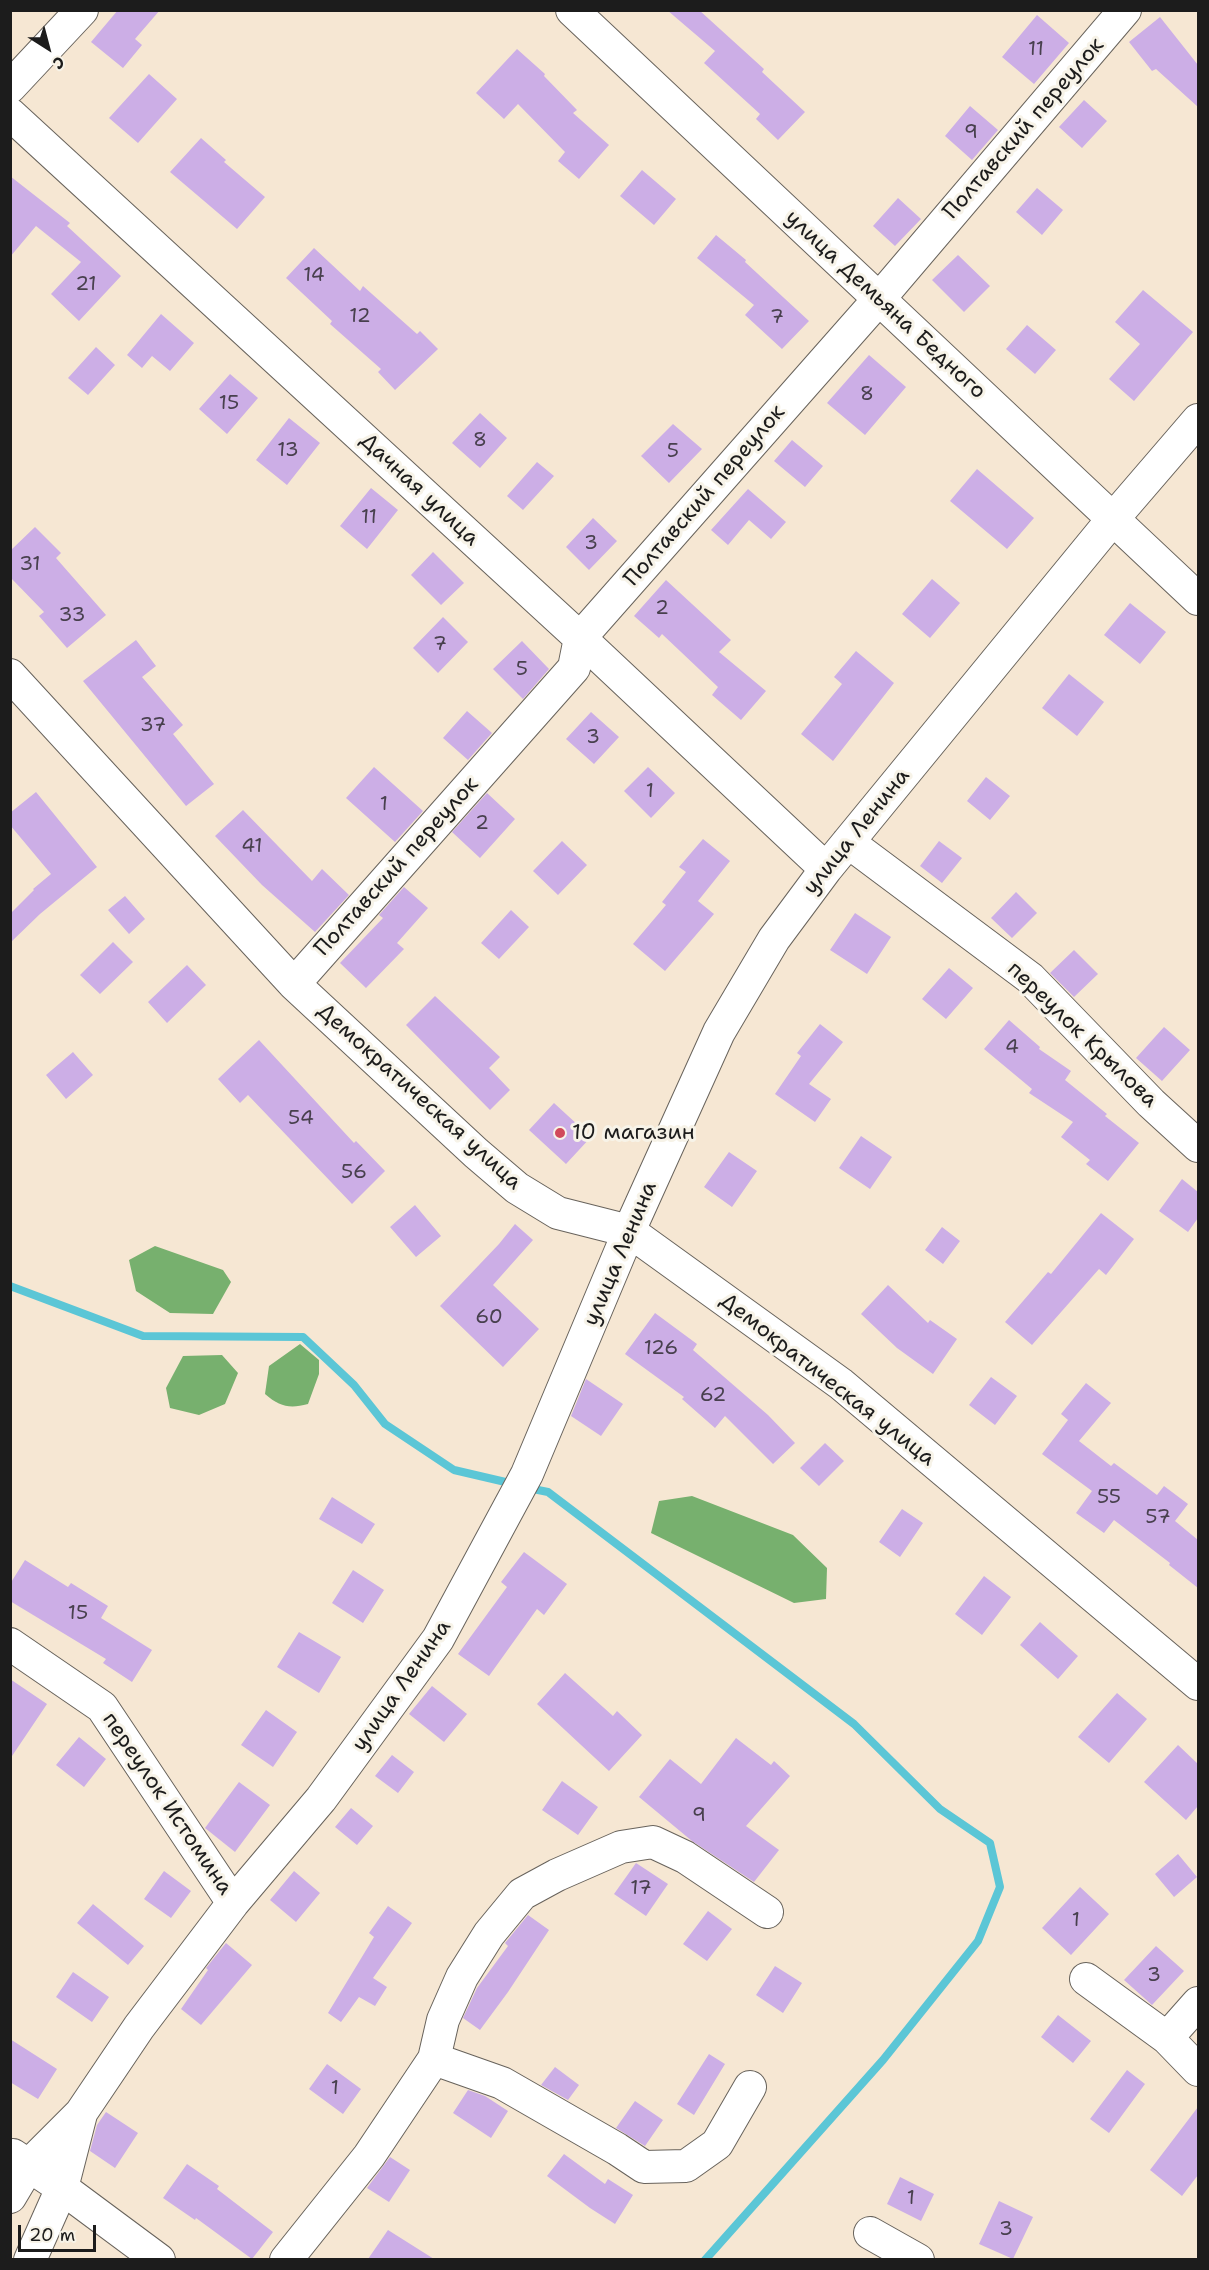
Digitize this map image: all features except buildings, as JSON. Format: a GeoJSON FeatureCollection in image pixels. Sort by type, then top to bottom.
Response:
{"type":"FeatureCollection","features":[{"type":"Feature","properties":{"kind":"street"},"geometry":{"type":"LineString","coordinates":[[10,87],[82,10]]}},
{"type":"Feature","properties":{"kind":"street","name":"улица Демьяна Бедного"},"geometry":{"type":"LineString","coordinates":[[573,10],[1198,599]]}},
{"type":"Feature","properties":{"kind":"street","name":"Полтавский переулок"},"geometry":{"type":"LineString","coordinates":[[294,984],[574,668],[580,638],[879,299],[1125,10]]}},
{"type":"Feature","properties":{"kind":"street","name":"Дачная улица"},"geometry":{"type":"LineString","coordinates":[[10,114],[580,638],[826,869]]}},
{"type":"Feature","properties":{"kind":"street","name":"улица Ленина"},"geometry":{"type":"LineString","coordinates":[[30,2259],[62,2188],[81,2114],[139,2027],[233,1903],[321,1799],[438,1639],[520,1487],[629,1231],[719,1032],[774,939],[848,842],[1112,520],[1198,420]]}},
{"type":"Feature","properties":{"kind":"street","name":"Демократическая улица"},"geometry":{"type":"LineString","coordinates":[[10,675],[294,984],[476,1153],[517,1188],[558,1214],[629,1231],[840,1384],[1198,1684]]}},
{"type":"Feature","properties":{"kind":"street","name":"переулок Крылова"},"geometry":{"type":"LineString","coordinates":[[848,842],[1030,978],[1151,1103],[1198,1146]]}},
{"type":"Feature","properties":{"kind":"street","name":"переулок Истомина"},"geometry":{"type":"LineString","coordinates":[[10,1644],[102,1707],[233,1903]]}},
{"type":"Feature","properties":{"kind":"street"},"geometry":{"type":"LineString","coordinates":[[286,2259],[369,2156],[434,2059],[450,1999],[489,1934],[522,1894],[557,1875],[621,1847],[653,1842],[686,1857],[766,1912]]}},
{"type":"Feature","properties":{"kind":"street"},"geometry":{"type":"LineString","coordinates":[[1086,1979],[1167,2038],[1198,2070]]}},
{"type":"Feature","properties":{"kind":"street"},"geometry":{"type":"LineString","coordinates":[[1167,2038],[1198,2003]]}},
{"type":"Feature","properties":{"kind":"street"},"geometry":{"type":"LineString","coordinates":[[434,2059],[502,2083],[644,2167],[686,2166],[717,2144],[750,2087]]}},
{"type":"Feature","properties":{"kind":"street","name":"улица Ленина"},"geometry":{"type":"LineString","coordinates":[[10,2197],[20,2159],[81,2114]]}},
{"type":"Feature","properties":{"kind":"street"},"geometry":{"type":"LineString","coordinates":[[20,2159],[159,2259]]}},
{"type":"Feature","properties":{"kind":"street"},"geometry":{"type":"LineString","coordinates":[[870,2234],[918,2259]]}},
{"type":"Feature","properties":{"kind":"green space"},"geometry":{"type":"Polygon","coordinates":[[[155,1246],[223,1270],[231,1282],[213,1314],[170,1313],[136,1291],[129,1260],[155,1246]]]}},
{"type":"Feature","properties":{"kind":"green space"},"geometry":{"type":"Polygon","coordinates":[[[300,1344],[319,1360],[319,1374],[308,1404],[285,1406],[265,1394],[269,1366],[300,1344]]]}},
{"type":"Feature","properties":{"kind":"green space"},"geometry":{"type":"Polygon","coordinates":[[[222,1355],[238,1373],[225,1404],[199,1415],[170,1408],[166,1388],[183,1356],[222,1355]]]}},
{"type":"Feature","properties":{"kind":"green space"},"geometry":{"type":"Polygon","coordinates":[[[692,1496],[793,1535],[827,1568],[826,1599],[794,1603],[651,1533],[659,1501],[692,1496]]]}},
{"type":"Feature","properties":{"kind":"waterway"},"geometry":{"type":"LineString","coordinates":[[10,1286],[143,1336],[303,1337],[354,1385],[385,1424],[454,1470],[514,1484]]}},
{"type":"Feature","properties":{"kind":"waterway"},"geometry":{"type":"LineString","coordinates":[[528,1488],[548,1492],[854,1724],[940,1809],[990,1843],[1000,1887],[978,1941],[883,2060],[705,2260]]}},
{"type":"Feature","properties":{"kind":"place","name":"10 магазин"},"geometry":{"type":"Point","coordinates":[560,1133]}}]}
